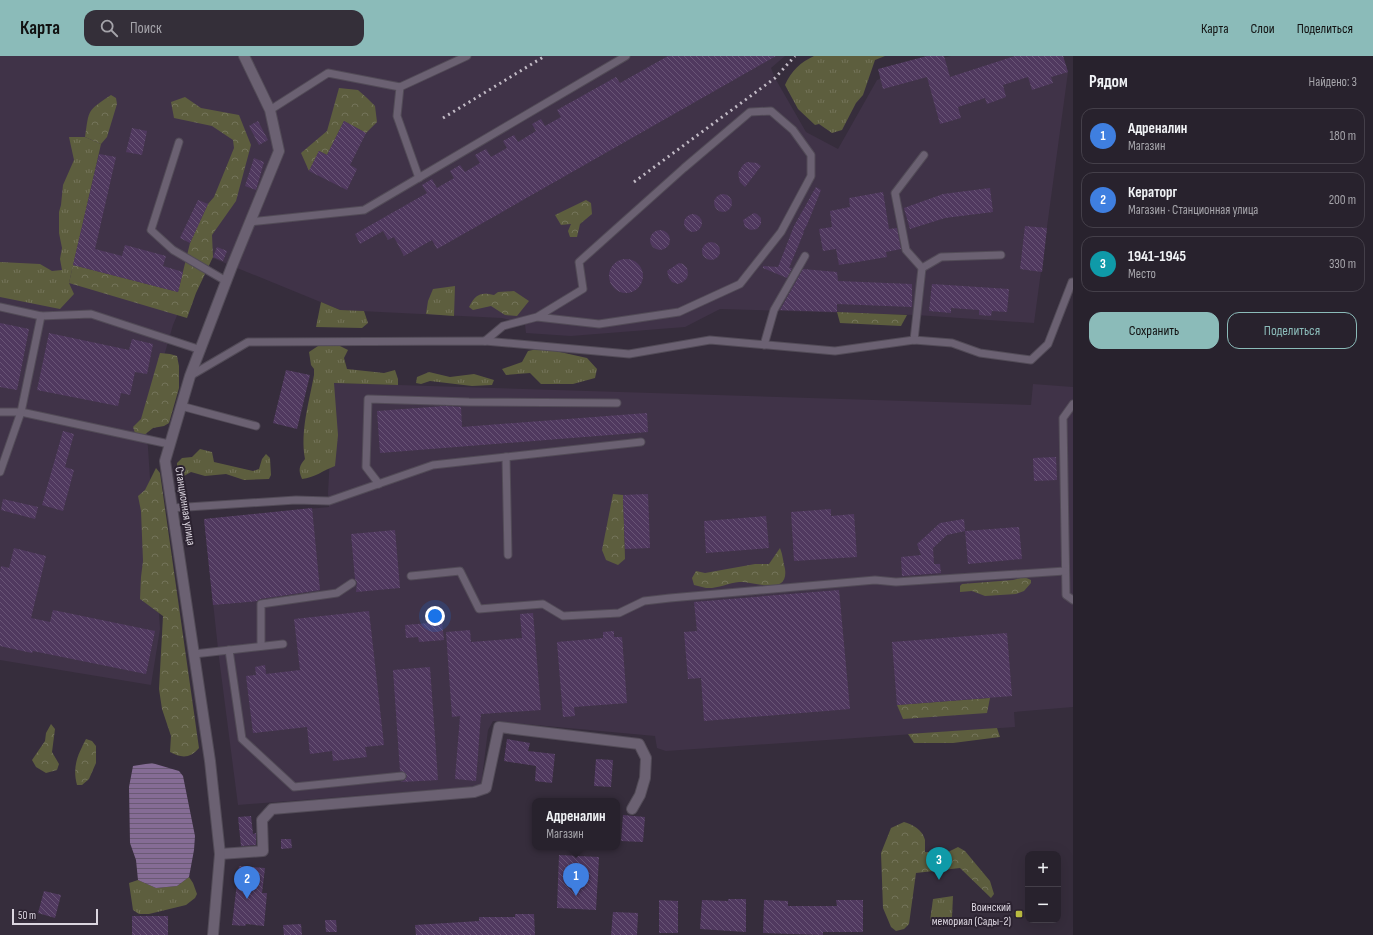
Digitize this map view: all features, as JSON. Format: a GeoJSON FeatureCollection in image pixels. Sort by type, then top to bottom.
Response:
{"type":"FeatureCollection","features":[{"type":"Feature","properties":{"kind":"street","name":"Станционная улица"},"geometry":{"type":"LineString","coordinates":[[212,933],[220,854],[210,762],[165,461],[190,376],[226,281],[279,151],[270,110],[244,56]]}},
{"type":"Feature","properties":{"kind":"street"},"geometry":{"type":"LineString","coordinates":[[220,854],[263,852],[262,820],[272,809],[474,792],[486,788],[499,727],[639,744],[646,758],[646,778],[632,809]]}},
{"type":"Feature","properties":{"kind":"lane"},"geometry":{"type":"LineString","coordinates":[[270,110],[328,73],[400,87],[467,56]]}},
{"type":"Feature","properties":{"kind":"lane"},"geometry":{"type":"LineString","coordinates":[[250,222],[364,210],[626,56]]}},
{"type":"Feature","properties":{"kind":"lane"},"geometry":{"type":"LineString","coordinates":[[400,87],[397,116],[419,178]]}},
{"type":"Feature","properties":{"kind":"lane"},"geometry":{"type":"LineString","coordinates":[[485,341],[503,326],[536,317],[583,288],[579,262],[684,168],[750,112],[771,111],[793,130],[811,155],[811,176],[781,232],[740,284],[678,312],[599,324],[536,317]]}},
{"type":"Feature","properties":{"kind":"lane"},"geometry":{"type":"LineString","coordinates":[[179,142],[151,230],[173,250],[226,281]]}},
{"type":"Feature","properties":{"kind":"lane"},"geometry":{"type":"LineString","coordinates":[[914,340],[922,268],[906,250],[895,193],[924,155]]}},
{"type":"Feature","properties":{"kind":"lane"},"geometry":{"type":"LineString","coordinates":[[922,268],[941,257],[1001,255]]}},
{"type":"Feature","properties":{"kind":"lane"},"geometry":{"type":"LineString","coordinates":[[764,344],[774,310],[805,256]]}},
{"type":"Feature","properties":{"kind":"lane"},"geometry":{"type":"LineString","coordinates":[[190,376],[248,342],[485,341],[629,354],[710,340],[835,351],[914,340],[952,343],[980,353],[1031,360],[1048,344],[1073,282]]}},
{"type":"Feature","properties":{"kind":"lane"},"geometry":{"type":"LineString","coordinates":[[0,307],[41,316],[91,314],[201,350]]}},
{"type":"Feature","properties":{"kind":"lane"},"geometry":{"type":"LineString","coordinates":[[0,472],[21,412],[41,316]]}},
{"type":"Feature","properties":{"kind":"lane"},"geometry":{"type":"LineString","coordinates":[[379,484],[366,467],[368,399],[469,402],[617,403]]}},
{"type":"Feature","properties":{"kind":"lane"},"geometry":{"type":"LineString","coordinates":[[1073,404],[1063,418],[1066,595],[1073,600]]}},
{"type":"Feature","properties":{"kind":"lane"},"geometry":{"type":"LineString","coordinates":[[181,406],[256,426]]}},
{"type":"Feature","properties":{"kind":"lane"},"geometry":{"type":"LineString","coordinates":[[0,412],[21,412],[169,444]]}},
{"type":"Feature","properties":{"kind":"lane"},"geometry":{"type":"LineString","coordinates":[[172,508],[296,500],[329,501],[433,465],[641,442]]}},
{"type":"Feature","properties":{"kind":"lane"},"geometry":{"type":"LineString","coordinates":[[506,457],[508,555]]}},
{"type":"Feature","properties":{"kind":"lane"},"geometry":{"type":"LineString","coordinates":[[1064,501],[1073,500]]}},
{"type":"Feature","properties":{"kind":"lane"},"geometry":{"type":"LineString","coordinates":[[411,576],[460,570],[480,609],[543,604],[563,616],[619,613],[644,601],[875,580],[896,582],[1065,572]]}},
{"type":"Feature","properties":{"kind":"lane"},"geometry":{"type":"LineString","coordinates":[[261,646],[261,604],[337,593],[352,583]]}},
{"type":"Feature","properties":{"kind":"lane"},"geometry":{"type":"LineString","coordinates":[[194,654],[283,644]]}},
{"type":"Feature","properties":{"kind":"lane"},"geometry":{"type":"LineString","coordinates":[[229,650],[242,739],[294,787],[402,776]]}},
{"type":"Feature","properties":{"kind":"shaded area"},"geometry":{"type":"Polygon","coordinates":[[[0,56],[785,56],[771,68],[775,78],[806,132],[838,149],[877,80],[939,59],[951,56],[1063,56],[1068,72],[1034,323],[916,315],[720,309],[685,327],[571,336],[526,333],[525,324],[502,318],[340,310],[203,254],[173,325],[146,418],[160,629],[151,685],[0,660],[0,56]]]}},
{"type":"Feature","properties":{"kind":"shaded area"},"geometry":{"type":"Polygon","coordinates":[[[334,383],[1031,405],[1033,384],[1073,387],[1073,707],[1014,712],[1015,727],[666,751],[657,748],[655,736],[493,721],[488,730],[481,786],[238,805],[219,658],[204,519],[329,507],[328,493],[334,383]]]}},
{"type":"Feature","properties":{"kind":"shaded area"},"geometry":{"type":"Polygon","coordinates":[[[152,763],[179,771],[183,776],[195,836],[189,877],[177,886],[156,888],[138,880],[136,860],[130,843],[129,787],[133,766],[152,763]]]}},
{"type":"Feature","properties":{"kind":"green space"},"geometry":{"type":"Polygon","coordinates":[[[814,56],[885,56],[875,60],[863,95],[856,103],[842,130],[832,133],[819,124],[815,125],[798,109],[785,85],[790,75],[797,68],[814,56]]]}},
{"type":"Feature","properties":{"kind":"green space"},"geometry":{"type":"Polygon","coordinates":[[[339,88],[358,90],[367,98],[375,106],[377,122],[366,133],[344,121],[327,155],[319,151],[309,171],[301,153],[327,131],[339,88]]]}},
{"type":"Feature","properties":{"kind":"green space"},"geometry":{"type":"Polygon","coordinates":[[[111,95],[116,98],[117,104],[107,137],[101,144],[85,137],[87,121],[93,108],[111,95]]]}},
{"type":"Feature","properties":{"kind":"green space"},"geometry":{"type":"Polygon","coordinates":[[[185,97],[201,108],[239,115],[251,145],[236,201],[212,235],[213,257],[196,293],[187,318],[69,283],[73,265],[178,292],[190,243],[208,204],[214,197],[234,148],[233,140],[212,126],[174,118],[171,102],[185,97]]]}},
{"type":"Feature","properties":{"kind":"green space"},"geometry":{"type":"Polygon","coordinates":[[[69,137],[85,137],[101,144],[69,283],[74,294],[60,309],[0,297],[0,262],[40,264],[52,271],[62,270],[60,259],[62,248],[59,233],[59,212],[63,185],[74,160],[69,137]]]}},
{"type":"Feature","properties":{"kind":"green space"},"geometry":{"type":"Polygon","coordinates":[[[586,200],[591,203],[592,214],[580,224],[577,237],[570,237],[568,231],[571,224],[561,225],[555,215],[586,200]]]}},
{"type":"Feature","properties":{"kind":"green space"},"geometry":{"type":"Polygon","coordinates":[[[455,286],[454,316],[426,314],[428,301],[433,289],[455,286]]]}},
{"type":"Feature","properties":{"kind":"green space"},"geometry":{"type":"Polygon","coordinates":[[[514,291],[529,301],[517,316],[505,315],[491,306],[473,310],[469,307],[474,299],[479,295],[494,295],[498,292],[514,291]]]}},
{"type":"Feature","properties":{"kind":"green space"},"geometry":{"type":"Polygon","coordinates":[[[321,302],[340,310],[364,311],[368,323],[362,328],[316,327],[321,302]]]}},
{"type":"Feature","properties":{"kind":"green space"},"geometry":{"type":"Polygon","coordinates":[[[837,312],[907,315],[901,326],[840,323],[837,312]]]}},
{"type":"Feature","properties":{"kind":"green space"},"geometry":{"type":"Polygon","coordinates":[[[318,346],[340,346],[348,350],[344,358],[347,369],[384,373],[395,370],[398,385],[334,383],[338,435],[335,466],[315,476],[302,479],[300,466],[305,459],[304,428],[314,375],[314,369],[311,365],[309,352],[318,346]]]}},
{"type":"Feature","properties":{"kind":"green space"},"geometry":{"type":"Polygon","coordinates":[[[542,348],[587,358],[597,369],[595,378],[573,384],[541,384],[530,373],[506,375],[502,369],[522,362],[528,351],[542,348]]]}},
{"type":"Feature","properties":{"kind":"green space"},"geometry":{"type":"Polygon","coordinates":[[[160,353],[177,356],[179,366],[179,388],[169,423],[164,426],[153,428],[143,436],[135,433],[133,427],[141,419],[160,353]]]}},
{"type":"Feature","properties":{"kind":"green space"},"geometry":{"type":"Polygon","coordinates":[[[429,372],[450,377],[474,374],[494,380],[492,385],[472,386],[430,381],[421,384],[416,383],[417,377],[429,372]]]}},
{"type":"Feature","properties":{"kind":"green space"},"geometry":{"type":"Polygon","coordinates":[[[200,449],[212,452],[214,462],[253,471],[259,469],[262,459],[266,454],[270,458],[271,475],[269,479],[244,480],[226,474],[205,476],[191,472],[184,476],[177,469],[177,463],[182,458],[192,457],[200,449]]]}},
{"type":"Feature","properties":{"kind":"green space"},"geometry":{"type":"Polygon","coordinates":[[[156,468],[160,473],[199,748],[196,752],[189,756],[182,756],[170,752],[171,736],[162,709],[159,689],[163,616],[140,599],[143,561],[141,511],[138,496],[145,490],[156,468]]]}},
{"type":"Feature","properties":{"kind":"green space"},"geometry":{"type":"Polygon","coordinates":[[[613,494],[623,495],[625,559],[618,565],[606,560],[602,550],[613,494]]]}},
{"type":"Feature","properties":{"kind":"green space"},"geometry":{"type":"Polygon","coordinates":[[[780,548],[785,569],[785,578],[782,583],[769,586],[739,582],[710,588],[694,585],[692,578],[696,571],[705,573],[755,564],[769,564],[780,548]]]}},
{"type":"Feature","properties":{"kind":"green space"},"geometry":{"type":"Polygon","coordinates":[[[1024,577],[1031,580],[1031,583],[1024,591],[1016,594],[985,596],[972,591],[960,592],[960,586],[962,584],[1013,580],[1024,577]]]}},
{"type":"Feature","properties":{"kind":"green space"},"geometry":{"type":"Polygon","coordinates":[[[990,698],[987,713],[903,719],[897,705],[990,698]]]}},
{"type":"Feature","properties":{"kind":"green space"},"geometry":{"type":"Polygon","coordinates":[[[51,724],[55,729],[52,752],[59,764],[57,770],[46,773],[36,767],[32,760],[45,741],[46,733],[51,724]]]}},
{"type":"Feature","properties":{"kind":"green space"},"geometry":{"type":"Polygon","coordinates":[[[997,728],[1000,737],[953,743],[914,743],[908,734],[997,728]]]}},
{"type":"Feature","properties":{"kind":"green space"},"geometry":{"type":"Polygon","coordinates":[[[86,739],[92,741],[96,746],[96,763],[89,779],[82,785],[77,785],[75,772],[76,766],[78,756],[86,739]]]}},
{"type":"Feature","properties":{"kind":"green space"},"geometry":{"type":"Polygon","coordinates":[[[904,822],[920,830],[925,840],[925,852],[944,854],[958,847],[965,851],[990,881],[994,894],[991,898],[960,868],[916,873],[909,924],[904,929],[896,931],[891,927],[883,908],[881,853],[891,828],[904,822]]]}},
{"type":"Feature","properties":{"kind":"green space"},"geometry":{"type":"Polygon","coordinates":[[[189,877],[197,894],[195,898],[186,905],[149,914],[139,914],[133,910],[129,883],[138,880],[156,888],[177,886],[189,877]]]}},
{"type":"Feature","properties":{"kind":"green space"},"geometry":{"type":"Polygon","coordinates":[[[953,896],[952,917],[930,921],[933,899],[953,896]]]}},
{"type":"Feature","properties":{"kind":"building"},"geometry":{"type":"Polygon","coordinates":[[[668,56],[776,56],[437,249],[432,240],[404,256],[394,237],[388,240],[383,231],[360,244],[355,234],[427,193],[422,185],[432,179],[437,188],[454,178],[450,171],[460,165],[465,172],[480,163],[475,155],[486,149],[491,157],[507,148],[503,141],[514,135],[518,142],[536,131],[532,124],[541,119],[545,126],[561,117],[557,110],[616,77],[620,83],[668,56]]]}},
{"type":"Feature","properties":{"kind":"building"},"geometry":{"type":"Polygon","coordinates":[[[927,56],[944,56],[950,77],[1015,56],[1063,56],[1068,72],[1051,77],[1053,83],[1032,90],[1028,77],[1003,85],[1006,97],[987,104],[985,98],[958,107],[961,118],[940,124],[927,77],[883,89],[878,69],[927,56]]]}},
{"type":"Feature","properties":{"kind":"building"},"geometry":{"type":"Polygon","coordinates":[[[258,121],[268,140],[259,145],[249,126],[258,121]]]}},
{"type":"Feature","properties":{"kind":"building"},"geometry":{"type":"Polygon","coordinates":[[[344,121],[366,133],[350,165],[357,169],[347,190],[309,171],[319,151],[327,155],[344,121]]]}},
{"type":"Feature","properties":{"kind":"building"},"geometry":{"type":"Polygon","coordinates":[[[132,128],[147,131],[142,155],[126,152],[132,128]]]}},
{"type":"Feature","properties":{"kind":"building"},"geometry":{"type":"Polygon","coordinates":[[[99,154],[116,157],[95,249],[122,256],[125,245],[166,256],[163,266],[183,272],[178,292],[73,265],[99,154]]]}},
{"type":"Feature","properties":{"kind":"building"},"geometry":{"type":"Polygon","coordinates":[[[254,158],[264,162],[256,190],[245,186],[254,158]]]}},
{"type":"Feature","properties":{"kind":"building"},"geometry":{"type":"Polygon","coordinates":[[[747,162],[757,163],[761,166],[745,187],[740,182],[738,173],[747,162]]]}},
{"type":"Feature","properties":{"kind":"building"},"geometry":{"type":"Polygon","coordinates":[[[816,187],[821,190],[789,268],[792,268],[787,278],[763,268],[763,266],[778,267],[794,226],[816,187]]]}},
{"type":"Feature","properties":{"kind":"building"},"geometry":{"type":"Polygon","coordinates":[[[990,188],[993,212],[945,218],[910,229],[904,208],[943,194],[990,188]]]}},
{"type":"Feature","properties":{"kind":"building"},"geometry":{"type":"Polygon","coordinates":[[[883,192],[889,229],[897,228],[901,249],[886,252],[887,257],[839,265],[836,249],[823,251],[819,229],[832,227],[830,211],[850,207],[849,198],[883,192]]]}},
{"type":"Feature","properties":{"kind":"building"},"geometry":{"type":"Polygon","coordinates":[[[723,194],[729,197],[732,203],[729,209],[723,212],[717,209],[714,203],[717,197],[723,194]]]}},
{"type":"Feature","properties":{"kind":"building"},"geometry":{"type":"Polygon","coordinates":[[[198,200],[208,204],[190,243],[180,238],[198,200]]]}},
{"type":"Feature","properties":{"kind":"building"},"geometry":{"type":"Polygon","coordinates":[[[754,213],[761,218],[761,224],[757,229],[751,230],[745,227],[743,220],[754,213]]]}},
{"type":"Feature","properties":{"kind":"building"},"geometry":{"type":"Polygon","coordinates":[[[693,214],[699,217],[702,223],[699,229],[693,232],[687,229],[684,223],[687,217],[693,214]]]}},
{"type":"Feature","properties":{"kind":"building"},"geometry":{"type":"Polygon","coordinates":[[[1025,226],[1047,228],[1042,272],[1020,269],[1025,226]]]}},
{"type":"Feature","properties":{"kind":"building"},"geometry":{"type":"Polygon","coordinates":[[[656,230],[664,230],[670,236],[670,244],[664,250],[656,250],[650,244],[650,236],[656,230]]]}},
{"type":"Feature","properties":{"kind":"building"},"geometry":{"type":"Polygon","coordinates":[[[711,242],[717,245],[720,251],[717,257],[711,260],[705,257],[702,251],[705,245],[711,242]]]}},
{"type":"Feature","properties":{"kind":"building"},"geometry":{"type":"Polygon","coordinates":[[[217,247],[227,251],[223,261],[213,257],[217,247]]]}},
{"type":"Feature","properties":{"kind":"building"},"geometry":{"type":"Polygon","coordinates":[[[626,259],[638,264],[643,276],[638,288],[626,293],[614,288],[609,276],[614,264],[626,259]]]}},
{"type":"Feature","properties":{"kind":"building"},"geometry":{"type":"Polygon","coordinates":[[[679,263],[683,264],[687,268],[688,273],[687,278],[678,284],[672,282],[667,271],[679,263]]]}},
{"type":"Feature","properties":{"kind":"building"},"geometry":{"type":"Polygon","coordinates":[[[803,269],[837,272],[838,281],[912,284],[912,307],[837,304],[837,312],[780,310],[803,269]]]}},
{"type":"Feature","properties":{"kind":"building"},"geometry":{"type":"Polygon","coordinates":[[[932,284],[1009,289],[1007,312],[992,311],[991,316],[979,315],[979,310],[951,308],[951,313],[929,311],[932,284]]]}},
{"type":"Feature","properties":{"kind":"building"},"geometry":{"type":"Polygon","coordinates":[[[0,323],[29,329],[17,390],[0,387],[0,323]]]}},
{"type":"Feature","properties":{"kind":"building"},"geometry":{"type":"Polygon","coordinates":[[[49,333],[129,350],[132,339],[153,344],[147,374],[135,372],[130,395],[121,393],[118,406],[37,390],[49,333]]]}},
{"type":"Feature","properties":{"kind":"building"},"geometry":{"type":"Polygon","coordinates":[[[286,370],[310,375],[297,429],[273,423],[286,370]]]}},
{"type":"Feature","properties":{"kind":"building"},"geometry":{"type":"Polygon","coordinates":[[[445,406],[461,407],[462,427],[647,413],[648,432],[380,453],[377,411],[445,406]]]}},
{"type":"Feature","properties":{"kind":"building"},"geometry":{"type":"Polygon","coordinates":[[[63,431],[74,434],[65,467],[74,470],[63,511],[42,505],[63,431]]]}},
{"type":"Feature","properties":{"kind":"building"},"geometry":{"type":"Polygon","coordinates":[[[1056,457],[1057,480],[1034,481],[1033,458],[1056,457]]]}},
{"type":"Feature","properties":{"kind":"building"},"geometry":{"type":"Polygon","coordinates":[[[648,494],[650,548],[625,549],[623,495],[648,494]]]}},
{"type":"Feature","properties":{"kind":"building"},"geometry":{"type":"Polygon","coordinates":[[[3,499],[38,507],[35,519],[1,510],[3,499]]]}},
{"type":"Feature","properties":{"kind":"building"},"geometry":{"type":"Polygon","coordinates":[[[312,508],[320,590],[260,599],[258,601],[213,605],[204,519],[312,508]]]}},
{"type":"Feature","properties":{"kind":"building"},"geometry":{"type":"Polygon","coordinates":[[[831,509],[831,516],[854,514],[857,557],[794,561],[791,512],[831,509]]]}},
{"type":"Feature","properties":{"kind":"building"},"geometry":{"type":"Polygon","coordinates":[[[766,516],[769,548],[706,553],[704,521],[766,516]]]}},
{"type":"Feature","properties":{"kind":"building"},"geometry":{"type":"Polygon","coordinates":[[[964,519],[965,531],[947,535],[933,548],[934,564],[940,564],[941,573],[902,576],[901,557],[921,555],[917,544],[940,523],[964,519]]]}},
{"type":"Feature","properties":{"kind":"building"},"geometry":{"type":"Polygon","coordinates":[[[1019,527],[1022,559],[968,564],[965,531],[1019,527]]]}},
{"type":"Feature","properties":{"kind":"building"},"geometry":{"type":"Polygon","coordinates":[[[395,530],[400,588],[356,592],[357,582],[355,579],[351,534],[395,530]]]}},
{"type":"Feature","properties":{"kind":"building"},"geometry":{"type":"Polygon","coordinates":[[[14,548],[46,556],[31,618],[50,622],[53,610],[155,631],[146,674],[33,651],[32,653],[0,646],[0,572],[1,566],[9,568],[14,548]]]}},
{"type":"Feature","properties":{"kind":"building"},"geometry":{"type":"Polygon","coordinates":[[[839,590],[850,709],[704,721],[701,678],[688,679],[684,632],[697,631],[694,602],[839,590]]]}},
{"type":"Feature","properties":{"kind":"building"},"geometry":{"type":"Polygon","coordinates":[[[369,611],[384,745],[365,747],[367,757],[333,761],[332,751],[310,754],[307,727],[253,733],[246,676],[256,675],[255,667],[265,665],[266,674],[300,670],[294,619],[369,611]]]}},
{"type":"Feature","properties":{"kind":"building"},"geometry":{"type":"Polygon","coordinates":[[[533,613],[541,710],[481,714],[476,781],[455,779],[460,716],[452,717],[446,632],[470,630],[471,642],[522,638],[520,614],[533,613]]]}},
{"type":"Feature","properties":{"kind":"building"},"geometry":{"type":"Polygon","coordinates":[[[442,622],[444,640],[419,642],[418,637],[406,638],[405,625],[442,622]]]}},
{"type":"Feature","properties":{"kind":"building"},"geometry":{"type":"Polygon","coordinates":[[[614,631],[614,637],[622,637],[627,703],[574,707],[575,716],[563,717],[557,642],[603,638],[603,632],[614,631]]]}},
{"type":"Feature","properties":{"kind":"building"},"geometry":{"type":"Polygon","coordinates":[[[1007,633],[1012,696],[897,705],[892,642],[1007,633]]]}},
{"type":"Feature","properties":{"kind":"building"},"geometry":{"type":"Polygon","coordinates":[[[430,667],[438,780],[401,782],[405,780],[407,776],[404,772],[400,771],[393,670],[430,667]]]}},
{"type":"Feature","properties":{"kind":"building"},"geometry":{"type":"Polygon","coordinates":[[[507,739],[530,743],[528,751],[555,754],[552,783],[535,781],[536,766],[504,761],[507,739]]]}},
{"type":"Feature","properties":{"kind":"building"},"geometry":{"type":"Polygon","coordinates":[[[596,759],[613,760],[611,787],[594,786],[596,759]]]}},
{"type":"Feature","properties":{"kind":"building"},"geometry":{"type":"Polygon","coordinates":[[[623,815],[645,817],[643,842],[621,841],[623,815]]]}},
{"type":"Feature","properties":{"kind":"building"},"geometry":{"type":"Polygon","coordinates":[[[251,816],[253,834],[256,833],[256,845],[241,846],[238,817],[251,816]]]}},
{"type":"Feature","properties":{"kind":"building"},"geometry":{"type":"Polygon","coordinates":[[[281,839],[291,839],[292,848],[281,849],[281,839]]]}},
{"type":"Feature","properties":{"kind":"building"},"geometry":{"type":"Polygon","coordinates":[[[559,855],[599,857],[596,910],[557,908],[559,855]]]}},
{"type":"Feature","properties":{"kind":"building"},"geometry":{"type":"Polygon","coordinates":[[[239,866],[265,868],[262,893],[267,893],[264,926],[246,924],[245,926],[232,925],[239,866]]]}},
{"type":"Feature","properties":{"kind":"building"},"geometry":{"type":"Polygon","coordinates":[[[44,891],[61,895],[55,918],[38,913],[44,891]]]}},
{"type":"Feature","properties":{"kind":"building"},"geometry":{"type":"Polygon","coordinates":[[[728,899],[746,899],[746,932],[700,929],[702,900],[728,901],[728,899]]]}},
{"type":"Feature","properties":{"kind":"building"},"geometry":{"type":"Polygon","coordinates":[[[659,900],[678,901],[678,933],[659,933],[659,900]]]}},
{"type":"Feature","properties":{"kind":"building"},"geometry":{"type":"Polygon","coordinates":[[[764,900],[788,901],[788,906],[837,906],[836,900],[863,900],[863,932],[823,932],[823,935],[763,933],[764,900]]]}},
{"type":"Feature","properties":{"kind":"building"},"geometry":{"type":"Polygon","coordinates":[[[613,912],[638,913],[637,935],[611,935],[613,912]]]}},
{"type":"Feature","properties":{"kind":"building"},"geometry":{"type":"Polygon","coordinates":[[[515,914],[534,914],[535,935],[416,935],[415,925],[479,921],[479,917],[515,917],[515,914]]]}},
{"type":"Feature","properties":{"kind":"building"},"geometry":{"type":"Polygon","coordinates":[[[132,916],[168,916],[168,935],[132,935],[132,916]]]}},
{"type":"Feature","properties":{"kind":"building"},"geometry":{"type":"Polygon","coordinates":[[[325,920],[336,920],[337,932],[326,932],[325,920]]]}},
{"type":"Feature","properties":{"kind":"building"},"geometry":{"type":"Polygon","coordinates":[[[301,924],[302,935],[284,935],[283,925],[301,924]]]}},
{"type":"Feature","properties":{"kind":"railway"},"geometry":{"type":"LineString","coordinates":[[443,118],[545,56]]}},
{"type":"Feature","properties":{"kind":"railway"},"geometry":{"type":"LineString","coordinates":[[634,182],[775,78],[795,56]]}},
{"type":"Feature","properties":{"kind":"place","name":"1941-1945"},"geometry":{"type":"Point","coordinates":[939,880]}},
{"type":"Feature","properties":{"kind":"place","name":"Адреналин"},"geometry":{"type":"Point","coordinates":[576,896]}},
{"type":"Feature","properties":{"kind":"place","name":"Кераторг"},"geometry":{"type":"Point","coordinates":[247,899]}},
{"type":"Feature","properties":{"kind":"place","name":"Воинский мемориал (Сады-2)"},"geometry":{"type":"Point","coordinates":[1019,914]}}]}
